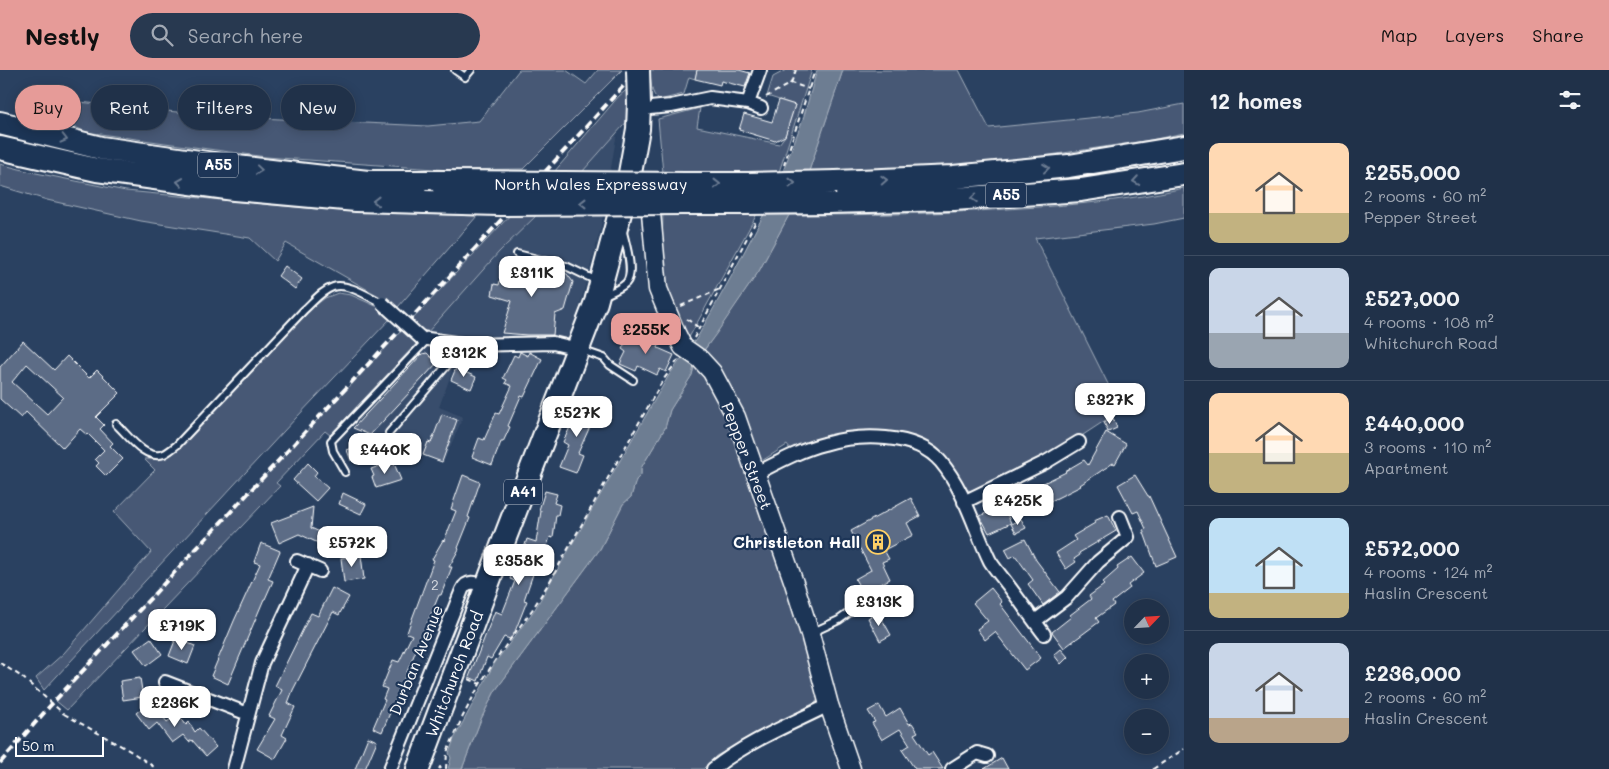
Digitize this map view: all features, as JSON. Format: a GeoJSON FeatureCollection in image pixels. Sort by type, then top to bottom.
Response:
{"type":"FeatureCollection","features":[{"type":"Feature","properties":{"kind":"highway"},"geometry":{"type":"LineString","coordinates":[[630,173],[638,129],[638,70]]}},
{"type":"Feature","properties":{"kind":"highway","name":"North Wales Expressway"},"geometry":{"type":"LineString","coordinates":[[0,123],[101,148],[228,166],[368,182],[440,182],[685,193],[750,200],[1050,168],[1184,147]]}},
{"type":"Feature","properties":{"kind":"highway","name":"North Wales Expressway"},"geometry":{"type":"LineString","coordinates":[[0,148],[97,170],[234,189],[356,200],[499,204],[685,193]]}},
{"type":"Feature","properties":{"kind":"highway","name":"North Wales Expressway"},"geometry":{"type":"LineString","coordinates":[[831,192],[954,199],[1081,190],[1184,174]]}},
{"type":"Feature","properties":{"kind":"highway","name":"Whitchurch Road"},"geometry":{"type":"LineString","coordinates":[[418,769],[599,293],[620,215]]}},
{"type":"Feature","properties":{"kind":"street"},"geometry":{"type":"LineString","coordinates":[[639,106],[664,107],[710,98],[754,105],[760,70]]}},
{"type":"Feature","properties":{"kind":"street","name":"Pepper Street"},"geometry":{"type":"LineString","coordinates":[[651,213],[658,288],[676,333],[689,354],[712,372],[736,417],[794,583],[829,705],[851,769]]}},
{"type":"Feature","properties":{"kind":"street"},"geometry":{"type":"LineString","coordinates":[[382,303],[425,339],[469,345],[552,343],[578,349]]}},
{"type":"Feature","properties":{"kind":"street"},"geometry":{"type":"LineString","coordinates":[[755,474],[825,443],[870,437],[893,438],[912,443],[924,449],[941,461],[964,502],[990,562],[1044,634]]}},
{"type":"Feature","properties":{"kind":"street"},"geometry":{"type":"LineString","coordinates":[[964,502],[1046,462],[1079,442]]}},
{"type":"Feature","properties":{"kind":"street"},"geometry":{"type":"LineString","coordinates":[[1034,622],[1067,597],[1098,562],[1128,537],[1120,517]]}},
{"type":"Feature","properties":{"kind":"street"},"geometry":{"type":"LineString","coordinates":[[234,769],[262,662],[308,565]]}},
{"type":"Feature","properties":{"kind":"street","name":"Durban Avenue"},"geometry":{"type":"LineString","coordinates":[[390,769],[464,586],[469,583],[487,586]]}},
{"type":"Feature","properties":{"kind":"street"},"geometry":{"type":"LineString","coordinates":[[166,682],[248,714]]}},
{"type":"Feature","properties":{"kind":"street"},"geometry":{"type":"LineString","coordinates":[[713,769],[723,761],[763,738],[829,705]]}},
{"type":"Feature","properties":{"kind":"street"},"geometry":{"type":"LineString","coordinates":[[952,769],[977,753],[987,756]]}},
{"type":"Feature","properties":{"kind":"lane"},"geometry":{"type":"LineString","coordinates":[[455,70],[465,78],[471,70]]}},
{"type":"Feature","properties":{"kind":"lane"},"geometry":{"type":"LineString","coordinates":[[517,254],[566,266],[599,293]]}},
{"type":"Feature","properties":{"kind":"lane"},"geometry":{"type":"LineString","coordinates":[[116,424],[145,452],[153,455],[164,454],[177,445],[322,293],[334,287],[348,288],[382,303]]}},
{"type":"Feature","properties":{"kind":"lane"},"geometry":{"type":"LineString","coordinates":[[345,472],[333,451],[331,441],[425,339]]}},
{"type":"Feature","properties":{"kind":"lane"},"geometry":{"type":"LineString","coordinates":[[389,433],[449,363],[469,345]]}},
{"type":"Feature","properties":{"kind":"lane"},"geometry":{"type":"LineString","coordinates":[[578,349],[604,358],[610,365],[633,380]]}},
{"type":"Feature","properties":{"kind":"lane"},"geometry":{"type":"LineString","coordinates":[[810,634],[839,620],[872,596]]}},
{"type":"Feature","properties":{"kind":"path"},"geometry":{"type":"LineString","coordinates":[[754,105],[791,83],[796,70]]}},
{"type":"Feature","properties":{"kind":"path"},"geometry":{"type":"LineString","coordinates":[[781,172],[815,70]]}},
{"type":"Feature","properties":{"kind":"path"},"geometry":{"type":"LineString","coordinates":[[791,83],[809,89]]}},
{"type":"Feature","properties":{"kind":"path"},"geometry":{"type":"LineString","coordinates":[[699,328],[720,289],[750,200]]}},
{"type":"Feature","properties":{"kind":"path"},"geometry":{"type":"LineString","coordinates":[[680,307],[720,289]]}},
{"type":"Feature","properties":{"kind":"path"},"geometry":{"type":"LineString","coordinates":[[446,769],[447,752],[480,684],[532,610],[663,380],[677,360],[689,354]]}},
{"type":"Feature","properties":{"kind":"path"},"geometry":{"type":"LineString","coordinates":[[0,663],[22,677],[64,714],[132,752],[157,769]]}},
{"type":"Feature","properties":{"kind":"path"},"geometry":{"type":"LineString","coordinates":[[1152,769],[1184,749]]}},
{"type":"Feature","properties":{"kind":"shaded area"},"geometry":{"type":"Polygon","coordinates":[[[519,70],[566,70],[586,84],[598,70],[622,70],[523,169],[449,170],[266,157],[86,132],[81,130],[81,102],[91,103],[91,130],[168,130],[168,111],[178,112],[178,130],[271,130],[271,119],[281,119],[281,130],[355,130],[355,123],[428,126],[479,121],[519,70]]]}},
{"type":"Feature","properties":{"kind":"shaded area"},"geometry":{"type":"Polygon","coordinates":[[[650,70],[697,70],[695,79],[689,77],[684,94],[659,100],[652,91],[650,70]]]}},
{"type":"Feature","properties":{"kind":"shaded area"},"geometry":{"type":"Polygon","coordinates":[[[786,70],[812,70],[779,172],[663,173],[658,119],[700,108],[697,127],[779,144],[785,136],[795,105],[767,96],[773,77],[786,70]]]}},
{"type":"Feature","properties":{"kind":"shaded area"},"geometry":{"type":"Polygon","coordinates":[[[817,70],[843,70],[809,171],[789,215],[759,271],[695,362],[692,375],[670,410],[665,428],[641,468],[641,475],[636,480],[631,497],[623,504],[600,549],[495,691],[481,719],[462,769],[448,769],[451,758],[449,753],[454,739],[494,664],[535,609],[669,375],[697,338],[731,277],[764,214],[783,171],[803,119],[817,70]]]}},
{"type":"Feature","properties":{"kind":"shaded area"},"geometry":{"type":"Polygon","coordinates":[[[843,70],[959,70],[989,128],[1138,113],[1184,104],[1184,133],[1151,140],[1016,160],[898,169],[809,171],[843,70]]]}},
{"type":"Feature","properties":{"kind":"shaded area"},"geometry":{"type":"Polygon","coordinates":[[[630,87],[631,117],[582,172],[554,172],[619,96],[630,87]]]}},
{"type":"Feature","properties":{"kind":"shaded area"},"geometry":{"type":"Polygon","coordinates":[[[617,132],[601,227],[570,342],[470,342],[456,361],[439,407],[463,417],[443,463],[353,428],[422,354],[435,337],[426,334],[499,252],[582,172],[617,132]]]}},
{"type":"Feature","properties":{"kind":"shaded area"},"geometry":{"type":"Polygon","coordinates":[[[0,164],[126,191],[317,209],[477,216],[398,307],[286,243],[275,261],[250,238],[141,221],[47,200],[0,186],[0,164]]]}},
{"type":"Feature","properties":{"kind":"shaded area"},"geometry":{"type":"Polygon","coordinates":[[[1184,188],[1184,218],[1154,224],[1035,238],[1121,410],[1045,460],[972,491],[964,489],[950,462],[931,446],[912,437],[892,433],[872,431],[850,433],[829,436],[790,449],[787,445],[760,462],[709,355],[701,355],[759,271],[789,215],[935,213],[1042,207],[1124,199],[1184,188]]]}},
{"type":"Feature","properties":{"kind":"shaded area"},"geometry":{"type":"Polygon","coordinates":[[[514,211],[541,211],[499,252],[426,334],[411,321],[514,211]]]}},
{"type":"Feature","properties":{"kind":"shaded area"},"geometry":{"type":"Polygon","coordinates":[[[663,213],[757,214],[686,343],[665,291],[662,249],[663,213]]]}},
{"type":"Feature","properties":{"kind":"shaded area"},"geometry":{"type":"Polygon","coordinates":[[[338,293],[351,295],[378,307],[390,319],[44,690],[36,678],[64,653],[151,552],[114,512],[155,470],[144,459],[162,459],[173,454],[312,308],[325,298],[338,293]]]}},
{"type":"Feature","properties":{"kind":"shaded area"},"geometry":{"type":"Polygon","coordinates":[[[403,329],[417,343],[330,435],[325,431],[276,483],[280,486],[67,710],[56,701],[100,650],[403,329]]]}},
{"type":"Feature","properties":{"kind":"shaded area"},"geometry":{"type":"Polygon","coordinates":[[[695,362],[733,429],[812,664],[820,696],[816,702],[716,756],[703,769],[462,769],[481,719],[495,691],[600,549],[623,504],[631,497],[636,480],[641,474],[641,468],[665,428],[670,410],[692,375],[695,362]]]}},
{"type":"Feature","properties":{"kind":"building"},"geometry":{"type":"Polygon","coordinates":[[[697,70],[739,70],[750,73],[745,87],[721,81],[720,85],[695,79],[697,70]]]}},
{"type":"Feature","properties":{"kind":"building"},"geometry":{"type":"Polygon","coordinates":[[[779,100],[795,105],[785,136],[775,141],[739,130],[744,114],[772,122],[779,100]]]}},
{"type":"Feature","properties":{"kind":"building"},"geometry":{"type":"Polygon","coordinates":[[[506,259],[567,274],[573,282],[565,310],[555,314],[553,335],[502,333],[512,301],[492,295],[494,284],[499,285],[506,259]]]}},
{"type":"Feature","properties":{"kind":"building"},"geometry":{"type":"Polygon","coordinates":[[[285,266],[302,279],[295,289],[278,276],[285,266]]]}},
{"type":"Feature","properties":{"kind":"building"},"geometry":{"type":"Polygon","coordinates":[[[636,332],[660,343],[658,348],[674,355],[666,372],[660,369],[657,375],[638,366],[636,371],[620,364],[626,352],[622,349],[626,341],[631,343],[636,332]]]}},
{"type":"Feature","properties":{"kind":"building"},"geometry":{"type":"Polygon","coordinates":[[[23,341],[54,370],[67,356],[89,378],[97,370],[120,393],[96,417],[104,425],[100,429],[113,443],[110,446],[123,459],[106,476],[96,466],[99,463],[95,459],[104,450],[88,434],[80,429],[63,448],[26,412],[21,418],[0,399],[0,367],[23,341]],[[27,364],[12,382],[47,414],[63,397],[27,364]]]}},
{"type":"Feature","properties":{"kind":"building"},"geometry":{"type":"Polygon","coordinates":[[[520,352],[528,356],[529,352],[542,359],[524,397],[521,396],[508,426],[510,427],[503,442],[501,442],[492,465],[472,457],[479,438],[484,440],[496,413],[499,414],[512,386],[505,383],[507,380],[503,378],[514,355],[518,357],[520,352]]]}},
{"type":"Feature","properties":{"kind":"building"},"geometry":{"type":"Polygon","coordinates":[[[427,353],[437,363],[370,435],[353,428],[422,354],[427,353]]]}},
{"type":"Feature","properties":{"kind":"building"},"geometry":{"type":"Polygon","coordinates":[[[456,368],[476,377],[471,389],[451,380],[456,368]]]}},
{"type":"Feature","properties":{"kind":"building"},"geometry":{"type":"Polygon","coordinates":[[[581,404],[597,411],[578,453],[583,455],[576,473],[559,467],[568,445],[563,442],[581,404]]]}},
{"type":"Feature","properties":{"kind":"building"},"geometry":{"type":"Polygon","coordinates":[[[442,414],[457,420],[442,462],[423,455],[428,442],[431,443],[442,414]]]}},
{"type":"Feature","properties":{"kind":"building"},"geometry":{"type":"Polygon","coordinates":[[[1113,418],[1117,428],[1108,432],[1104,422],[1113,418]]]}},
{"type":"Feature","properties":{"kind":"building"},"geometry":{"type":"Polygon","coordinates":[[[1106,432],[1126,444],[1115,464],[1113,463],[1081,486],[1027,513],[1019,495],[1066,472],[1084,460],[1088,465],[1106,432]]]}},
{"type":"Feature","properties":{"kind":"building"},"geometry":{"type":"Polygon","coordinates":[[[370,441],[351,461],[347,450],[370,441]]]}},
{"type":"Feature","properties":{"kind":"building"},"geometry":{"type":"Polygon","coordinates":[[[393,461],[401,480],[376,488],[371,469],[393,461]]]}},
{"type":"Feature","properties":{"kind":"building"},"geometry":{"type":"Polygon","coordinates":[[[308,463],[317,472],[314,476],[328,488],[316,501],[293,480],[308,463]]]}},
{"type":"Feature","properties":{"kind":"building"},"geometry":{"type":"Polygon","coordinates":[[[463,475],[480,482],[468,517],[470,518],[459,549],[449,567],[452,567],[441,595],[439,595],[382,732],[373,728],[385,700],[383,699],[387,689],[382,687],[393,660],[399,662],[412,635],[407,633],[434,560],[432,559],[444,541],[456,511],[451,509],[463,475]]]}},
{"type":"Feature","properties":{"kind":"building"},"geometry":{"type":"Polygon","coordinates":[[[1135,475],[1149,496],[1177,557],[1156,566],[1143,530],[1146,529],[1138,511],[1133,513],[1118,485],[1135,475]]]}},
{"type":"Feature","properties":{"kind":"building"},"geometry":{"type":"Polygon","coordinates":[[[545,491],[557,494],[554,503],[560,505],[558,515],[556,515],[553,538],[550,537],[544,555],[540,554],[524,600],[527,601],[514,634],[510,639],[504,637],[491,659],[487,657],[478,681],[469,677],[495,611],[502,614],[515,581],[510,579],[516,562],[519,563],[527,539],[536,542],[541,511],[539,510],[545,491]]]}},
{"type":"Feature","properties":{"kind":"building"},"geometry":{"type":"Polygon","coordinates":[[[343,493],[366,504],[361,514],[339,504],[343,493]]]}},
{"type":"Feature","properties":{"kind":"building","name":"Christleton Hall"},"geometry":{"type":"Polygon","coordinates":[[[911,498],[920,516],[907,523],[913,535],[884,550],[889,559],[882,562],[890,579],[863,593],[855,579],[871,570],[851,531],[911,498]]]}},
{"type":"Feature","properties":{"kind":"building"},"geometry":{"type":"Polygon","coordinates":[[[1003,505],[1011,523],[989,533],[980,516],[1003,505]]]}},
{"type":"Feature","properties":{"kind":"building"},"geometry":{"type":"Polygon","coordinates":[[[313,507],[311,528],[333,538],[329,548],[299,534],[279,543],[271,523],[313,507]]]}},
{"type":"Feature","properties":{"kind":"building"},"geometry":{"type":"Polygon","coordinates":[[[1108,515],[1116,531],[1079,553],[1080,555],[1074,559],[1076,562],[1066,569],[1056,553],[1076,540],[1073,536],[1095,523],[1094,521],[1108,515]]]}},
{"type":"Feature","properties":{"kind":"building"},"geometry":{"type":"Polygon","coordinates":[[[1021,519],[1026,528],[1016,533],[1011,524],[1021,519]]]}},
{"type":"Feature","properties":{"kind":"building"},"geometry":{"type":"Polygon","coordinates":[[[1025,539],[1036,560],[1060,592],[1043,605],[1028,584],[1033,580],[1015,555],[1010,558],[1005,549],[1025,539]]]}},
{"type":"Feature","properties":{"kind":"building"},"geometry":{"type":"Polygon","coordinates":[[[261,543],[280,551],[268,579],[273,581],[228,684],[211,676],[260,564],[254,562],[261,543]]]}},
{"type":"Feature","properties":{"kind":"building"},"geometry":{"type":"Polygon","coordinates":[[[361,555],[364,579],[344,582],[341,558],[361,555]]]}},
{"type":"Feature","properties":{"kind":"building"},"geometry":{"type":"Polygon","coordinates":[[[1132,557],[1144,573],[1128,585],[1130,588],[1112,602],[1114,605],[1096,618],[1099,622],[1064,648],[1052,632],[1091,599],[1089,596],[1104,585],[1102,583],[1118,569],[1117,567],[1132,557]]]}},
{"type":"Feature","properties":{"kind":"building"},"geometry":{"type":"Polygon","coordinates":[[[332,588],[349,597],[339,615],[333,612],[293,690],[288,703],[295,707],[282,735],[287,738],[275,759],[257,749],[275,719],[269,716],[282,690],[275,686],[311,613],[318,616],[332,588]]]}},
{"type":"Feature","properties":{"kind":"building"},"geometry":{"type":"Polygon","coordinates":[[[991,588],[1002,602],[1000,604],[1041,658],[1025,670],[995,632],[985,640],[977,629],[988,621],[973,603],[991,588]]]}},
{"type":"Feature","properties":{"kind":"building"},"geometry":{"type":"Polygon","coordinates":[[[878,612],[891,635],[880,641],[868,618],[878,612]]]}},
{"type":"Feature","properties":{"kind":"building"},"geometry":{"type":"Polygon","coordinates":[[[151,638],[162,654],[146,666],[134,650],[151,638]]]}},
{"type":"Feature","properties":{"kind":"building"},"geometry":{"type":"Polygon","coordinates":[[[176,638],[195,646],[188,664],[169,656],[176,638]]]}},
{"type":"Feature","properties":{"kind":"building"},"geometry":{"type":"Polygon","coordinates":[[[1061,649],[1068,657],[1061,664],[1054,655],[1061,649]]]}},
{"type":"Feature","properties":{"kind":"building"},"geometry":{"type":"Polygon","coordinates":[[[140,678],[143,697],[123,700],[120,681],[140,678]]]}},
{"type":"Feature","properties":{"kind":"building"},"geometry":{"type":"Polygon","coordinates":[[[151,701],[167,722],[175,716],[178,720],[181,718],[186,725],[189,722],[195,732],[199,728],[216,747],[206,756],[192,740],[189,742],[183,735],[172,743],[157,723],[149,730],[136,713],[151,701]]]}},
{"type":"Feature","properties":{"kind":"building"},"geometry":{"type":"Polygon","coordinates":[[[879,705],[886,717],[900,708],[909,724],[912,723],[918,732],[914,734],[928,755],[932,752],[943,769],[915,769],[902,750],[910,745],[900,729],[882,740],[872,723],[875,722],[868,711],[879,705]]]}},
{"type":"Feature","properties":{"kind":"building"},"geometry":{"type":"Polygon","coordinates":[[[368,737],[377,741],[365,769],[355,769],[368,737]]]}},
{"type":"Feature","properties":{"kind":"building"},"geometry":{"type":"Polygon","coordinates":[[[1002,758],[1008,769],[984,769],[1002,758]]]}},
{"type":"Feature","properties":{"kind":"railway"},"geometry":{"type":"LineString","coordinates":[[0,763],[49,707],[429,299],[638,70]]}},
{"type":"Feature","properties":{"kind":"place","name":"Christleton Hall"},"geometry":{"type":"Point","coordinates":[878,542]}}]}
